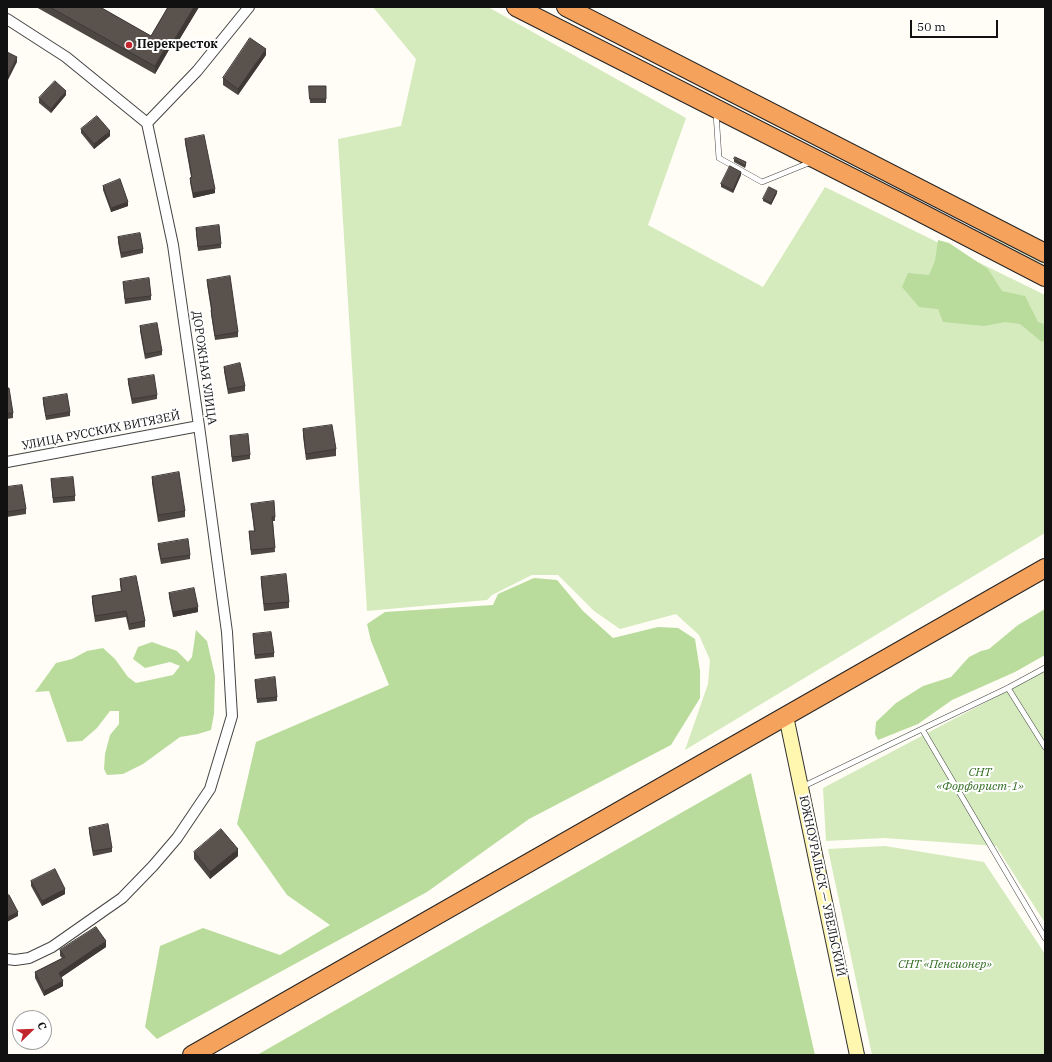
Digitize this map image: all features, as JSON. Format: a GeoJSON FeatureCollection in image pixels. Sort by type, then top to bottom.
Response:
{"type":"FeatureCollection","features":[{"type":"Feature","properties":{"kind":"highway"},"geometry":{"type":"LineString","coordinates":[[516,7],[817,159],[1045,277]]}},
{"type":"Feature","properties":{"kind":"highway"},"geometry":{"type":"LineString","coordinates":[[566,7],[1045,253]]}},
{"type":"Feature","properties":{"kind":"highway"},"geometry":{"type":"LineString","coordinates":[[192,1055],[1045,568]]}},
{"type":"Feature","properties":{"kind":"street"},"geometry":{"type":"LineString","coordinates":[[7,19],[66,57],[147,123],[197,71],[249,7]]}},
{"type":"Feature","properties":{"kind":"street","name":"ДОРОЖНАЯ УЛИЦА"},"geometry":{"type":"LineString","coordinates":[[7,959],[15,960],[29,958],[52,947],[122,898],[153,866],[177,838],[210,789],[232,716],[227,632],[199,426],[173,245],[147,123]]}},
{"type":"Feature","properties":{"kind":"street","name":"УЛИЦА РУССКИХ ВИТЯЗЕЙ"},"geometry":{"type":"LineString","coordinates":[[7,462],[199,426]]}},
{"type":"Feature","properties":{"kind":"street","name":"ЮЖНОУРАЛЬСК — УВЕЛЬСКИЙ"},"geometry":{"type":"LineString","coordinates":[[786,716],[857,1055]]}},
{"type":"Feature","properties":{"kind":"lane"},"geometry":{"type":"LineString","coordinates":[[716,108],[719,158],[762,182],[817,159]]}},
{"type":"Feature","properties":{"kind":"lane"},"geometry":{"type":"LineString","coordinates":[[801,788],[1008,688],[1045,668]]}},
{"type":"Feature","properties":{"kind":"lane"},"geometry":{"type":"LineString","coordinates":[[1008,688],[1045,747]]}},
{"type":"Feature","properties":{"kind":"lane"},"geometry":{"type":"LineString","coordinates":[[922,729],[1045,938]]}},
{"type":"Feature","properties":{"kind":"green space"},"geometry":{"type":"Polygon","coordinates":[[[373,7],[488,7],[686,118],[648,225],[763,287],[825,187],[1045,295],[1045,533],[685,750],[708,684],[710,660],[699,635],[676,614],[620,629],[594,611],[558,575],[532,575],[492,595],[487,600],[367,611],[338,139],[401,126],[416,59],[373,7]]]}},
{"type":"Feature","properties":{"kind":"green space"},"geometry":{"type":"Polygon","coordinates":[[[973,228],[1045,262],[1045,265],[973,228]]]}},
{"type":"Feature","properties":{"kind":"green space"},"geometry":{"type":"Polygon","coordinates":[[[938,240],[949,243],[988,269],[1002,291],[1025,296],[1038,322],[1045,325],[1045,340],[1042,342],[1020,324],[1005,322],[984,326],[943,322],[938,309],[919,307],[902,287],[908,273],[929,275],[935,261],[938,240]]]}},
{"type":"Feature","properties":{"kind":"green space"},"geometry":{"type":"Polygon","coordinates":[[[534,578],[557,580],[583,611],[613,638],[658,627],[678,628],[695,639],[700,671],[700,698],[671,745],[529,819],[427,892],[157,1039],[145,1027],[160,946],[203,928],[280,955],[330,925],[287,895],[237,824],[256,742],[389,685],[371,641],[367,624],[385,612],[493,605],[498,594],[534,578]]]}},
{"type":"Feature","properties":{"kind":"green space"},"geometry":{"type":"Polygon","coordinates":[[[1045,609],[1045,655],[1015,672],[952,700],[918,724],[878,740],[875,734],[876,722],[896,703],[923,686],[951,677],[969,657],[989,649],[1018,625],[1045,609]]]}},
{"type":"Feature","properties":{"kind":"green space"},"geometry":{"type":"Polygon","coordinates":[[[196,630],[207,641],[215,676],[214,714],[211,730],[180,737],[143,764],[123,774],[107,775],[104,769],[105,754],[110,735],[119,724],[119,711],[110,711],[97,728],[82,741],[67,742],[49,691],[35,692],[56,663],[72,659],[87,651],[103,648],[115,659],[128,677],[136,683],[173,675],[180,666],[170,662],[145,668],[133,659],[138,647],[152,642],[177,651],[188,662],[192,657],[196,630]]]}},
{"type":"Feature","properties":{"kind":"green space","name":"СНТ «Форфорист-1»"},"geometry":{"type":"Polygon","coordinates":[[[1045,671],[1045,923],[996,846],[884,838],[826,841],[823,788],[1045,671]]]}},
{"type":"Feature","properties":{"kind":"green space"},"geometry":{"type":"Polygon","coordinates":[[[751,773],[815,1055],[257,1055],[751,773]]]}},
{"type":"Feature","properties":{"kind":"green space","name":"СНТ «Пенсионер»"},"geometry":{"type":"Polygon","coordinates":[[[885,846],[984,862],[1045,954],[1045,1055],[872,1055],[828,849],[885,846]]]}},
{"type":"Feature","properties":{"kind":"building"},"geometry":{"type":"Polygon","coordinates":[[[50,7],[100,7],[151,36],[168,7],[194,7],[173,42],[170,40],[155,66],[50,7]]]}},
{"type":"Feature","properties":{"kind":"building"},"geometry":{"type":"Polygon","coordinates":[[[250,38],[266,49],[238,89],[223,78],[250,38]]]}},
{"type":"Feature","properties":{"kind":"building"},"geometry":{"type":"Polygon","coordinates":[[[7,52],[17,57],[7,77],[7,52]]]}},
{"type":"Feature","properties":{"kind":"building"},"geometry":{"type":"Polygon","coordinates":[[[55,81],[66,91],[51,109],[39,98],[55,81]]]}},
{"type":"Feature","properties":{"kind":"building"},"geometry":{"type":"Polygon","coordinates":[[[309,86],[326,86],[326,99],[310,99],[309,86]]]}},
{"type":"Feature","properties":{"kind":"building"},"geometry":{"type":"Polygon","coordinates":[[[97,116],[110,131],[94,144],[81,129],[97,116]]]}},
{"type":"Feature","properties":{"kind":"building"},"geometry":{"type":"Polygon","coordinates":[[[204,135],[215,189],[193,193],[190,178],[192,177],[185,139],[204,135]]]}},
{"type":"Feature","properties":{"kind":"building"},"geometry":{"type":"Polygon","coordinates":[[[735,157],[746,162],[745,166],[734,159],[735,157]]]}},
{"type":"Feature","properties":{"kind":"building"},"geometry":{"type":"Polygon","coordinates":[[[730,166],[741,172],[733,190],[721,184],[730,166]]]}},
{"type":"Feature","properties":{"kind":"building"},"geometry":{"type":"Polygon","coordinates":[[[120,179],[128,202],[111,208],[103,186],[120,179]]]}},
{"type":"Feature","properties":{"kind":"building"},"geometry":{"type":"Polygon","coordinates":[[[769,187],[777,191],[771,203],[763,199],[769,187]]]}},
{"type":"Feature","properties":{"kind":"building"},"geometry":{"type":"Polygon","coordinates":[[[219,225],[221,244],[198,247],[196,228],[219,225]]]}},
{"type":"Feature","properties":{"kind":"building"},"geometry":{"type":"Polygon","coordinates":[[[140,233],[143,249],[121,253],[118,237],[140,233]]]}},
{"type":"Feature","properties":{"kind":"building"},"geometry":{"type":"Polygon","coordinates":[[[230,276],[238,332],[215,336],[207,280],[230,276]]]}},
{"type":"Feature","properties":{"kind":"building"},"geometry":{"type":"Polygon","coordinates":[[[149,278],[151,296],[125,299],[123,282],[149,278]]]}},
{"type":"Feature","properties":{"kind":"building"},"geometry":{"type":"Polygon","coordinates":[[[157,323],[162,351],[145,354],[140,326],[157,323]]]}},
{"type":"Feature","properties":{"kind":"building"},"geometry":{"type":"Polygon","coordinates":[[[240,363],[245,386],[228,389],[224,367],[240,363]]]}},
{"type":"Feature","properties":{"kind":"building"},"geometry":{"type":"Polygon","coordinates":[[[154,375],[157,395],[132,399],[128,379],[154,375]]]}},
{"type":"Feature","properties":{"kind":"building"},"geometry":{"type":"Polygon","coordinates":[[[7,388],[9,388],[13,413],[7,414],[7,388]]]}},
{"type":"Feature","properties":{"kind":"building"},"geometry":{"type":"Polygon","coordinates":[[[67,394],[70,412],[46,416],[43,398],[67,394]]]}},
{"type":"Feature","properties":{"kind":"building"},"geometry":{"type":"Polygon","coordinates":[[[332,425],[336,449],[306,454],[303,429],[332,425]]]}},
{"type":"Feature","properties":{"kind":"building"},"geometry":{"type":"Polygon","coordinates":[[[248,434],[250,455],[232,457],[230,436],[248,434]]]}},
{"type":"Feature","properties":{"kind":"building"},"geometry":{"type":"Polygon","coordinates":[[[179,472],[185,511],[158,515],[152,477],[179,472]]]}},
{"type":"Feature","properties":{"kind":"building"},"geometry":{"type":"Polygon","coordinates":[[[73,477],[75,496],[53,498],[51,479],[73,477]]]}},
{"type":"Feature","properties":{"kind":"building"},"geometry":{"type":"Polygon","coordinates":[[[22,485],[26,509],[7,512],[7,487],[22,485]]]}},
{"type":"Feature","properties":{"kind":"building"},"geometry":{"type":"Polygon","coordinates":[[[274,501],[275,517],[272,517],[275,548],[251,550],[249,531],[255,531],[251,504],[274,501]]]}},
{"type":"Feature","properties":{"kind":"building"},"geometry":{"type":"Polygon","coordinates":[[[188,539],[190,555],[161,559],[158,544],[188,539]]]}},
{"type":"Feature","properties":{"kind":"building"},"geometry":{"type":"Polygon","coordinates":[[[286,574],[289,602],[264,604],[261,577],[286,574]]]}},
{"type":"Feature","properties":{"kind":"building"},"geometry":{"type":"Polygon","coordinates":[[[136,576],[145,621],[129,624],[126,611],[95,616],[92,596],[122,591],[120,579],[136,576]]]}},
{"type":"Feature","properties":{"kind":"building"},"geometry":{"type":"Polygon","coordinates":[[[194,588],[198,607],[173,612],[169,593],[194,588]]]}},
{"type":"Feature","properties":{"kind":"building"},"geometry":{"type":"Polygon","coordinates":[[[271,632],[274,653],[255,655],[253,634],[271,632]]]}},
{"type":"Feature","properties":{"kind":"building"},"geometry":{"type":"Polygon","coordinates":[[[275,677],[277,697],[257,699],[255,680],[275,677]]]}},
{"type":"Feature","properties":{"kind":"building"},"geometry":{"type":"Polygon","coordinates":[[[108,824],[112,848],[93,851],[89,828],[108,824]]]}},
{"type":"Feature","properties":{"kind":"building"},"geometry":{"type":"Polygon","coordinates":[[[221,829],[238,849],[210,872],[194,852],[221,829]]]}},
{"type":"Feature","properties":{"kind":"building"},"geometry":{"type":"Polygon","coordinates":[[[55,869],[65,889],[42,901],[31,881],[55,869]]]}},
{"type":"Feature","properties":{"kind":"building"},"geometry":{"type":"Polygon","coordinates":[[[9,895],[18,912],[7,917],[7,896],[9,895]]]}},
{"type":"Feature","properties":{"kind":"building"},"geometry":{"type":"Polygon","coordinates":[[[96,927],[106,941],[59,973],[63,981],[44,991],[35,972],[65,957],[60,950],[96,927]]]}},
{"type":"Feature","properties":{"kind":"place","name":"Перекресток"},"geometry":{"type":"Point","coordinates":[129,45]}}]}
